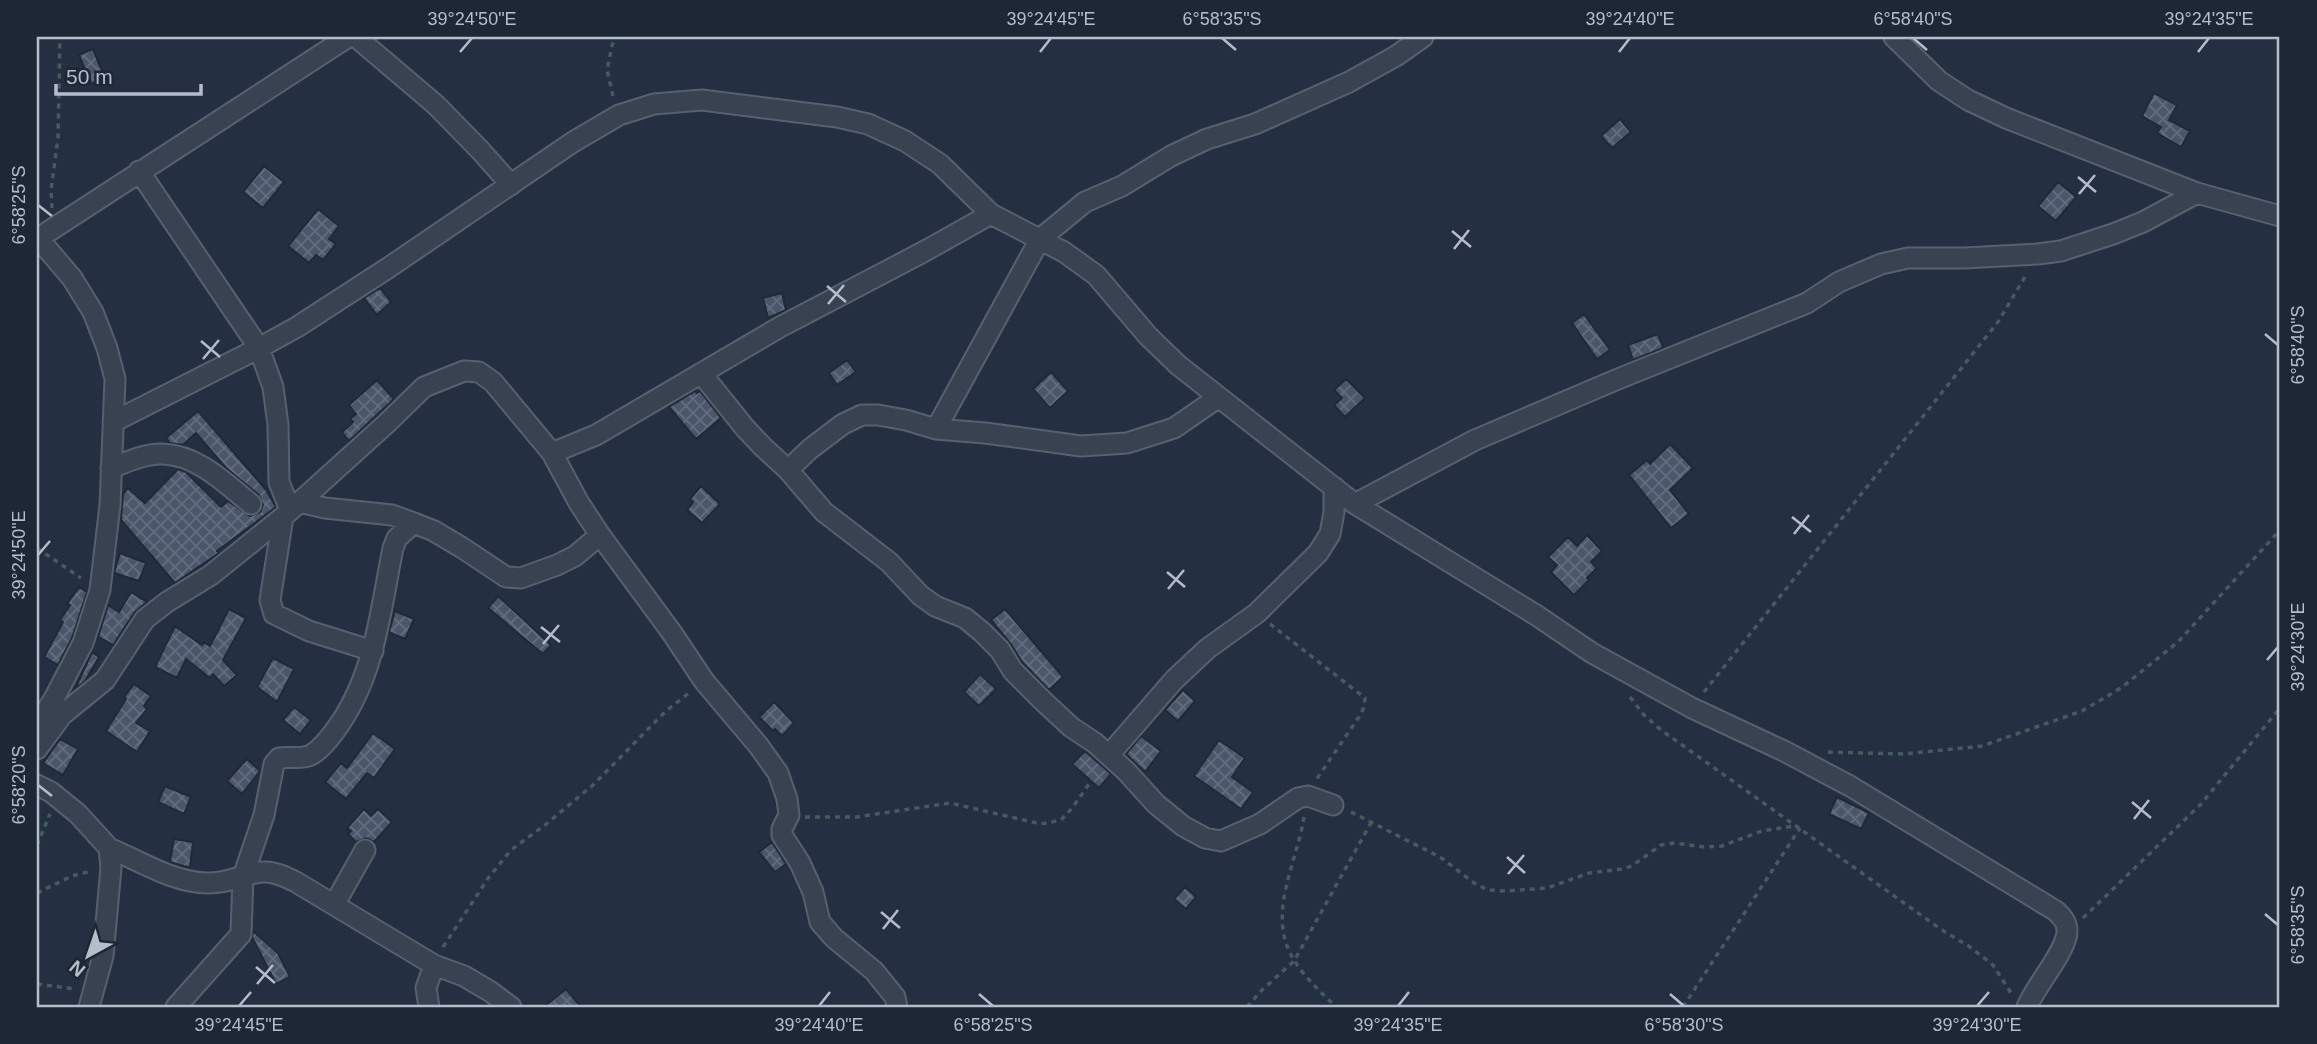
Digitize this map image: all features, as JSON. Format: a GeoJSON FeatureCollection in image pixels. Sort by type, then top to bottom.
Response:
{"type":"FeatureCollection","features":[{"type":"Feature","properties":{"kind":"street"},"geometry":{"type":"LineString","coordinates":[[37,726],[83,643],[100,590],[110,505],[115,421],[115,379],[93,312],[41,235],[348,37]]}},
{"type":"Feature","properties":{"kind":"street"},"geometry":{"type":"LineString","coordinates":[[355,37],[436,105],[511,185]]}},
{"type":"Feature","properties":{"kind":"street"},"geometry":{"type":"LineString","coordinates":[[936,429],[1041,239],[1085,202],[1122,186],[1171,156],[1207,139],[1255,124],[1349,82],[1396,56],[1423,37]]}},
{"type":"Feature","properties":{"kind":"street"},"geometry":{"type":"LineString","coordinates":[[1894,37],[1939,81],[1968,100],[2006,118],[2197,193],[2280,216]]}},
{"type":"Feature","properties":{"kind":"street"},"geometry":{"type":"LineString","coordinates":[[115,421],[259,348],[388,268],[573,142],[619,115],[654,104],[702,100],[837,117],[868,124],[905,141],[940,164],[991,214],[1064,252],[1096,275],[1148,336],[1178,365],[1355,503],[1592,653],[1692,708],[1784,751],[1850,786],[2056,911],[2065,921],[2067,933],[2059,953],[2032,994],[2020,1002]]}},
{"type":"Feature","properties":{"kind":"street"},"geometry":{"type":"LineString","coordinates":[[139,171],[259,348],[272,387],[278,425],[279,482],[291,509],[270,600],[274,614],[309,631],[373,651]]}},
{"type":"Feature","properties":{"kind":"street"},"geometry":{"type":"LineString","coordinates":[[1355,503],[1475,440],[1797,307],[1839,282],[1881,264],[1908,258],[1964,258],[2061,251],[2143,222],[2197,193]]}},
{"type":"Feature","properties":{"kind":"street"},"geometry":{"type":"LineString","coordinates":[[552,453],[596,435],[780,327],[991,214]]}},
{"type":"Feature","properties":{"kind":"street"},"geometry":{"type":"LineString","coordinates":[[37,749],[62,715],[105,680],[145,619],[211,575],[291,509],[424,387],[464,371],[479,373],[493,382],[552,453],[600,535],[704,681],[758,745],[778,774],[787,799],[789,815],[782,835],[800,863],[813,892],[820,922],[874,971],[895,997],[897,1007]]}},
{"type":"Feature","properties":{"kind":"street"},"geometry":{"type":"LineString","coordinates":[[701,373],[763,447],[788,470],[824,512],[890,562],[920,595],[935,606],[965,618],[982,632],[1000,650],[1013,671],[1043,701],[1109,755],[1156,804],[1183,826],[1205,838],[1221,841],[1273,817],[1298,798],[1308,796],[1333,804]]}},
{"type":"Feature","properties":{"kind":"street"},"geometry":{"type":"LineString","coordinates":[[788,470],[832,432],[862,415],[906,420],[936,429],[1081,446],[1127,443],[1174,428],[1219,397]]}},
{"type":"Feature","properties":{"kind":"street"},"geometry":{"type":"LineString","coordinates":[[111,468],[163,453],[188,459],[208,470],[251,504]]}},
{"type":"Feature","properties":{"kind":"street"},"geometry":{"type":"LineString","coordinates":[[1109,755],[1174,680],[1207,649],[1257,613],[1318,553],[1330,534],[1334,512],[1334,487]]}},
{"type":"Feature","properties":{"kind":"street"},"geometry":{"type":"LineString","coordinates":[[291,509],[392,515],[434,531],[506,577],[521,578],[557,565],[575,556],[600,535]]}},
{"type":"Feature","properties":{"kind":"street"},"geometry":{"type":"LineString","coordinates":[[176,1007],[241,934],[243,877],[264,815],[274,764],[279,758],[300,758],[312,754],[327,742],[346,717],[358,695],[373,651],[393,548],[397,538],[414,523]]}},
{"type":"Feature","properties":{"kind":"street"},"geometry":{"type":"LineString","coordinates":[[44,788],[95,831],[109,848],[183,880],[204,884],[226,883],[267,872],[296,881],[434,965],[464,976],[511,1007]]}},
{"type":"Feature","properties":{"kind":"street"},"geometry":{"type":"LineString","coordinates":[[90,999],[103,956],[111,868],[109,848]]}},
{"type":"Feature","properties":{"kind":"street"},"geometry":{"type":"LineString","coordinates":[[334,905],[365,850]]}},
{"type":"Feature","properties":{"kind":"street"},"geometry":{"type":"LineString","coordinates":[[429,1007],[426,988],[434,965]]}},
{"type":"Feature","properties":{"kind":"path"},"geometry":{"type":"LineString","coordinates":[[41,235],[58,138],[60,37]]}},
{"type":"Feature","properties":{"kind":"path"},"geometry":{"type":"LineString","coordinates":[[614,37],[607,70],[619,115]]}},
{"type":"Feature","properties":{"kind":"path"},"geometry":{"type":"LineString","coordinates":[[1692,708],[1998,322],[2038,254]]}},
{"type":"Feature","properties":{"kind":"path"},"geometry":{"type":"LineString","coordinates":[[1822,752],[1904,754],[1982,746],[2082,711],[2121,688],[2178,642],[2280,530]]}},
{"type":"Feature","properties":{"kind":"path"},"geometry":{"type":"LineString","coordinates":[[37,548],[100,590]]}},
{"type":"Feature","properties":{"kind":"path"},"geometry":{"type":"LineString","coordinates":[[1257,613],[1365,698],[1361,713],[1315,781],[1308,796],[1302,830],[1284,890],[1282,914],[1286,941],[1294,961],[1336,1007]]}},
{"type":"Feature","properties":{"kind":"path"},"geometry":{"type":"LineString","coordinates":[[434,965],[450,934],[511,850],[593,785],[666,711],[704,681]]}},
{"type":"Feature","properties":{"kind":"path"},"geometry":{"type":"LineString","coordinates":[[1625,689],[1643,714],[1661,730],[1993,965],[2020,1002]]}},
{"type":"Feature","properties":{"kind":"path"},"geometry":{"type":"LineString","coordinates":[[2067,933],[2201,804],[2280,708]]}},
{"type":"Feature","properties":{"kind":"path"},"geometry":{"type":"LineString","coordinates":[[789,815],[857,817],[950,803],[1041,824],[1061,820],[1109,755]]}},
{"type":"Feature","properties":{"kind":"path"},"geometry":{"type":"LineString","coordinates":[[37,845],[48,822],[53,802],[44,788]]}},
{"type":"Feature","properties":{"kind":"path"},"geometry":{"type":"LineString","coordinates":[[1333,804],[1440,857],[1477,885],[1489,890],[1506,891],[1547,888],[1589,873],[1622,869],[1632,866],[1661,845],[1675,843],[1704,847],[1722,846],[1762,831],[1795,825]]}},
{"type":"Feature","properties":{"kind":"path"},"geometry":{"type":"LineString","coordinates":[[1247,1007],[1294,961],[1372,821]]}},
{"type":"Feature","properties":{"kind":"path"},"geometry":{"type":"LineString","coordinates":[[1683,1007],[1800,828]]}},
{"type":"Feature","properties":{"kind":"path"},"geometry":{"type":"LineString","coordinates":[[37,893],[72,876],[111,868]]}},
{"type":"Feature","properties":{"kind":"path"},"geometry":{"type":"LineString","coordinates":[[37,984],[64,989],[90,999]]}},
{"type":"Feature","properties":{"kind":"building"},"geometry":{"type":"Polygon","coordinates":[[[93,49],[105,78],[91,84],[79,55],[93,49]]]}},
{"type":"Feature","properties":{"kind":"building"},"geometry":{"type":"Polygon","coordinates":[[[2154,93],[2177,105],[2169,120],[2190,131],[2181,147],[2157,133],[2161,127],[2142,116],[2154,93]]]}},
{"type":"Feature","properties":{"kind":"building"},"geometry":{"type":"Polygon","coordinates":[[[1620,119],[1631,132],[1612,148],[1601,136],[1620,119]]]}},
{"type":"Feature","properties":{"kind":"building"},"geometry":{"type":"Polygon","coordinates":[[[264,166],[284,182],[263,208],[243,192],[264,166]]]}},
{"type":"Feature","properties":{"kind":"building"},"geometry":{"type":"Polygon","coordinates":[[[2058,182],[2076,197],[2056,221],[2038,206],[2058,182]]]}},
{"type":"Feature","properties":{"kind":"building"},"geometry":{"type":"Polygon","coordinates":[[[318,209],[339,226],[329,239],[336,244],[323,260],[316,255],[309,263],[288,246],[318,209]]]}},
{"type":"Feature","properties":{"kind":"building"},"geometry":{"type":"Polygon","coordinates":[[[380,288],[391,302],[377,315],[364,298],[380,288]]]}},
{"type":"Feature","properties":{"kind":"building"},"geometry":{"type":"Polygon","coordinates":[[[782,293],[786,310],[768,318],[763,298],[782,293]]]}},
{"type":"Feature","properties":{"kind":"building"},"geometry":{"type":"Polygon","coordinates":[[[1584,314],[1610,350],[1597,359],[1572,323],[1584,314]]]}},
{"type":"Feature","properties":{"kind":"building"},"geometry":{"type":"Polygon","coordinates":[[[1658,334],[1663,348],[1633,360],[1628,345],[1658,334]]]}},
{"type":"Feature","properties":{"kind":"building"},"geometry":{"type":"Polygon","coordinates":[[[847,360],[856,372],[837,385],[829,373],[847,360]]]}},
{"type":"Feature","properties":{"kind":"building"},"geometry":{"type":"Polygon","coordinates":[[[1051,372],[1068,391],[1050,408],[1033,389],[1051,372]]]}},
{"type":"Feature","properties":{"kind":"building"},"geometry":{"type":"Polygon","coordinates":[[[1346,379],[1365,398],[1345,417],[1334,405],[1342,398],[1334,390],[1346,379]]]}},
{"type":"Feature","properties":{"kind":"building"},"geometry":{"type":"Polygon","coordinates":[[[377,380],[394,399],[349,441],[342,432],[353,422],[350,419],[356,414],[349,405],[377,380]]]}},
{"type":"Feature","properties":{"kind":"building"},"geometry":{"type":"Polygon","coordinates":[[[695,391],[700,391],[721,418],[696,439],[669,407],[695,391]]]}},
{"type":"Feature","properties":{"kind":"building"},"geometry":{"type":"Polygon","coordinates":[[[198,411],[266,490],[276,507],[217,551],[219,553],[175,583],[121,520],[123,494],[128,488],[145,503],[178,469],[186,472],[221,507],[228,501],[250,516],[260,512],[263,505],[259,495],[226,468],[196,433],[183,445],[170,443],[166,438],[198,411]]]}},
{"type":"Feature","properties":{"kind":"building"},"geometry":{"type":"Polygon","coordinates":[[[1670,444],[1693,468],[1670,490],[1689,514],[1671,528],[1629,475],[1647,460],[1650,464],[1670,444]]]}},
{"type":"Feature","properties":{"kind":"building"},"geometry":{"type":"Polygon","coordinates":[[[701,486],[720,504],[702,523],[687,510],[693,502],[690,499],[701,486]]]}},
{"type":"Feature","properties":{"kind":"building"},"geometry":{"type":"Polygon","coordinates":[[[1587,535],[1602,551],[1591,562],[1597,568],[1574,595],[1551,572],[1557,565],[1548,557],[1568,537],[1577,546],[1587,535]]]}},
{"type":"Feature","properties":{"kind":"building"},"geometry":{"type":"Polygon","coordinates":[[[120,553],[146,563],[139,581],[114,573],[120,553]]]}},
{"type":"Feature","properties":{"kind":"building"},"geometry":{"type":"Polygon","coordinates":[[[79,587],[87,592],[72,638],[58,665],[44,657],[63,622],[60,620],[70,605],[67,604],[79,587]]]}},
{"type":"Feature","properties":{"kind":"building"},"geometry":{"type":"Polygon","coordinates":[[[131,592],[147,602],[135,612],[113,645],[98,637],[108,605],[119,612],[131,592]]]}},
{"type":"Feature","properties":{"kind":"building"},"geometry":{"type":"Polygon","coordinates":[[[498,596],[551,645],[543,654],[488,608],[498,596]]]}},
{"type":"Feature","properties":{"kind":"building"},"geometry":{"type":"Polygon","coordinates":[[[229,609],[246,618],[223,660],[237,675],[224,686],[213,674],[210,678],[186,659],[177,678],[155,667],[175,626],[202,645],[204,642],[210,646],[229,609]]]}},
{"type":"Feature","properties":{"kind":"building"},"geometry":{"type":"Polygon","coordinates":[[[1005,609],[1063,677],[1049,690],[1023,663],[991,620],[1005,609]]]}},
{"type":"Feature","properties":{"kind":"building"},"geometry":{"type":"Polygon","coordinates":[[[395,611],[414,619],[405,639],[389,632],[395,611]]]}},
{"type":"Feature","properties":{"kind":"building"},"geometry":{"type":"Polygon","coordinates":[[[92,652],[99,657],[85,681],[75,689],[92,652]]]}},
{"type":"Feature","properties":{"kind":"building"},"geometry":{"type":"Polygon","coordinates":[[[273,658],[294,669],[277,702],[257,687],[273,658]]]}},
{"type":"Feature","properties":{"kind":"building"},"geometry":{"type":"Polygon","coordinates":[[[980,674],[996,689],[979,706],[964,692],[980,674]]]}},
{"type":"Feature","properties":{"kind":"building"},"geometry":{"type":"Polygon","coordinates":[[[134,684],[151,696],[144,706],[147,709],[136,723],[150,731],[137,752],[106,731],[134,684]]]}},
{"type":"Feature","properties":{"kind":"building"},"geometry":{"type":"Polygon","coordinates":[[[1183,690],[1195,701],[1178,721],[1165,710],[1183,690]]]}},
{"type":"Feature","properties":{"kind":"building"},"geometry":{"type":"Polygon","coordinates":[[[774,702],[794,723],[782,736],[759,717],[774,702]]]}},
{"type":"Feature","properties":{"kind":"building"},"geometry":{"type":"Polygon","coordinates":[[[294,707],[311,720],[300,734],[283,720],[294,707]]]}},
{"type":"Feature","properties":{"kind":"building"},"geometry":{"type":"Polygon","coordinates":[[[373,733],[395,749],[374,778],[367,773],[346,799],[325,782],[341,763],[347,768],[373,733]]]}},
{"type":"Feature","properties":{"kind":"building"},"geometry":{"type":"Polygon","coordinates":[[[1141,736],[1161,751],[1145,772],[1126,754],[1141,736]]]}},
{"type":"Feature","properties":{"kind":"building"},"geometry":{"type":"Polygon","coordinates":[[[60,739],[78,749],[63,775],[43,763],[60,739]]]}},
{"type":"Feature","properties":{"kind":"building"},"geometry":{"type":"Polygon","coordinates":[[[1219,740],[1245,758],[1232,777],[1253,792],[1241,809],[1194,776],[1219,740]]]}},
{"type":"Feature","properties":{"kind":"building"},"geometry":{"type":"Polygon","coordinates":[[[1085,751],[1111,774],[1099,788],[1072,764],[1085,751]]]}},
{"type":"Feature","properties":{"kind":"building"},"geometry":{"type":"Polygon","coordinates":[[[247,759],[260,771],[242,794],[227,781],[247,759]]]}},
{"type":"Feature","properties":{"kind":"building"},"geometry":{"type":"Polygon","coordinates":[[[165,786],[191,797],[184,814],[158,802],[165,786]]]}},
{"type":"Feature","properties":{"kind":"building"},"geometry":{"type":"Polygon","coordinates":[[[1837,797],[1869,813],[1861,829],[1829,814],[1837,797]]]}},
{"type":"Feature","properties":{"kind":"building"},"geometry":{"type":"Polygon","coordinates":[[[364,809],[371,816],[378,809],[392,822],[374,842],[366,838],[356,842],[348,834],[351,831],[347,828],[364,809]]]}},
{"type":"Feature","properties":{"kind":"building"},"geometry":{"type":"Polygon","coordinates":[[[174,839],[193,842],[190,868],[170,862],[174,839]]]}},
{"type":"Feature","properties":{"kind":"building"},"geometry":{"type":"Polygon","coordinates":[[[772,842],[786,864],[775,872],[759,852],[772,842]]]}},
{"type":"Feature","properties":{"kind":"building"},"geometry":{"type":"Polygon","coordinates":[[[1185,887],[1196,897],[1186,909],[1174,899],[1185,887]]]}},
{"type":"Feature","properties":{"kind":"building"},"geometry":{"type":"Polygon","coordinates":[[[253,931],[278,953],[290,977],[276,984],[252,937],[253,931]]]}},
{"type":"Feature","properties":{"kind":"building"},"geometry":{"type":"Polygon","coordinates":[[[566,989],[581,1007],[544,1007],[566,989]]]}}]}
